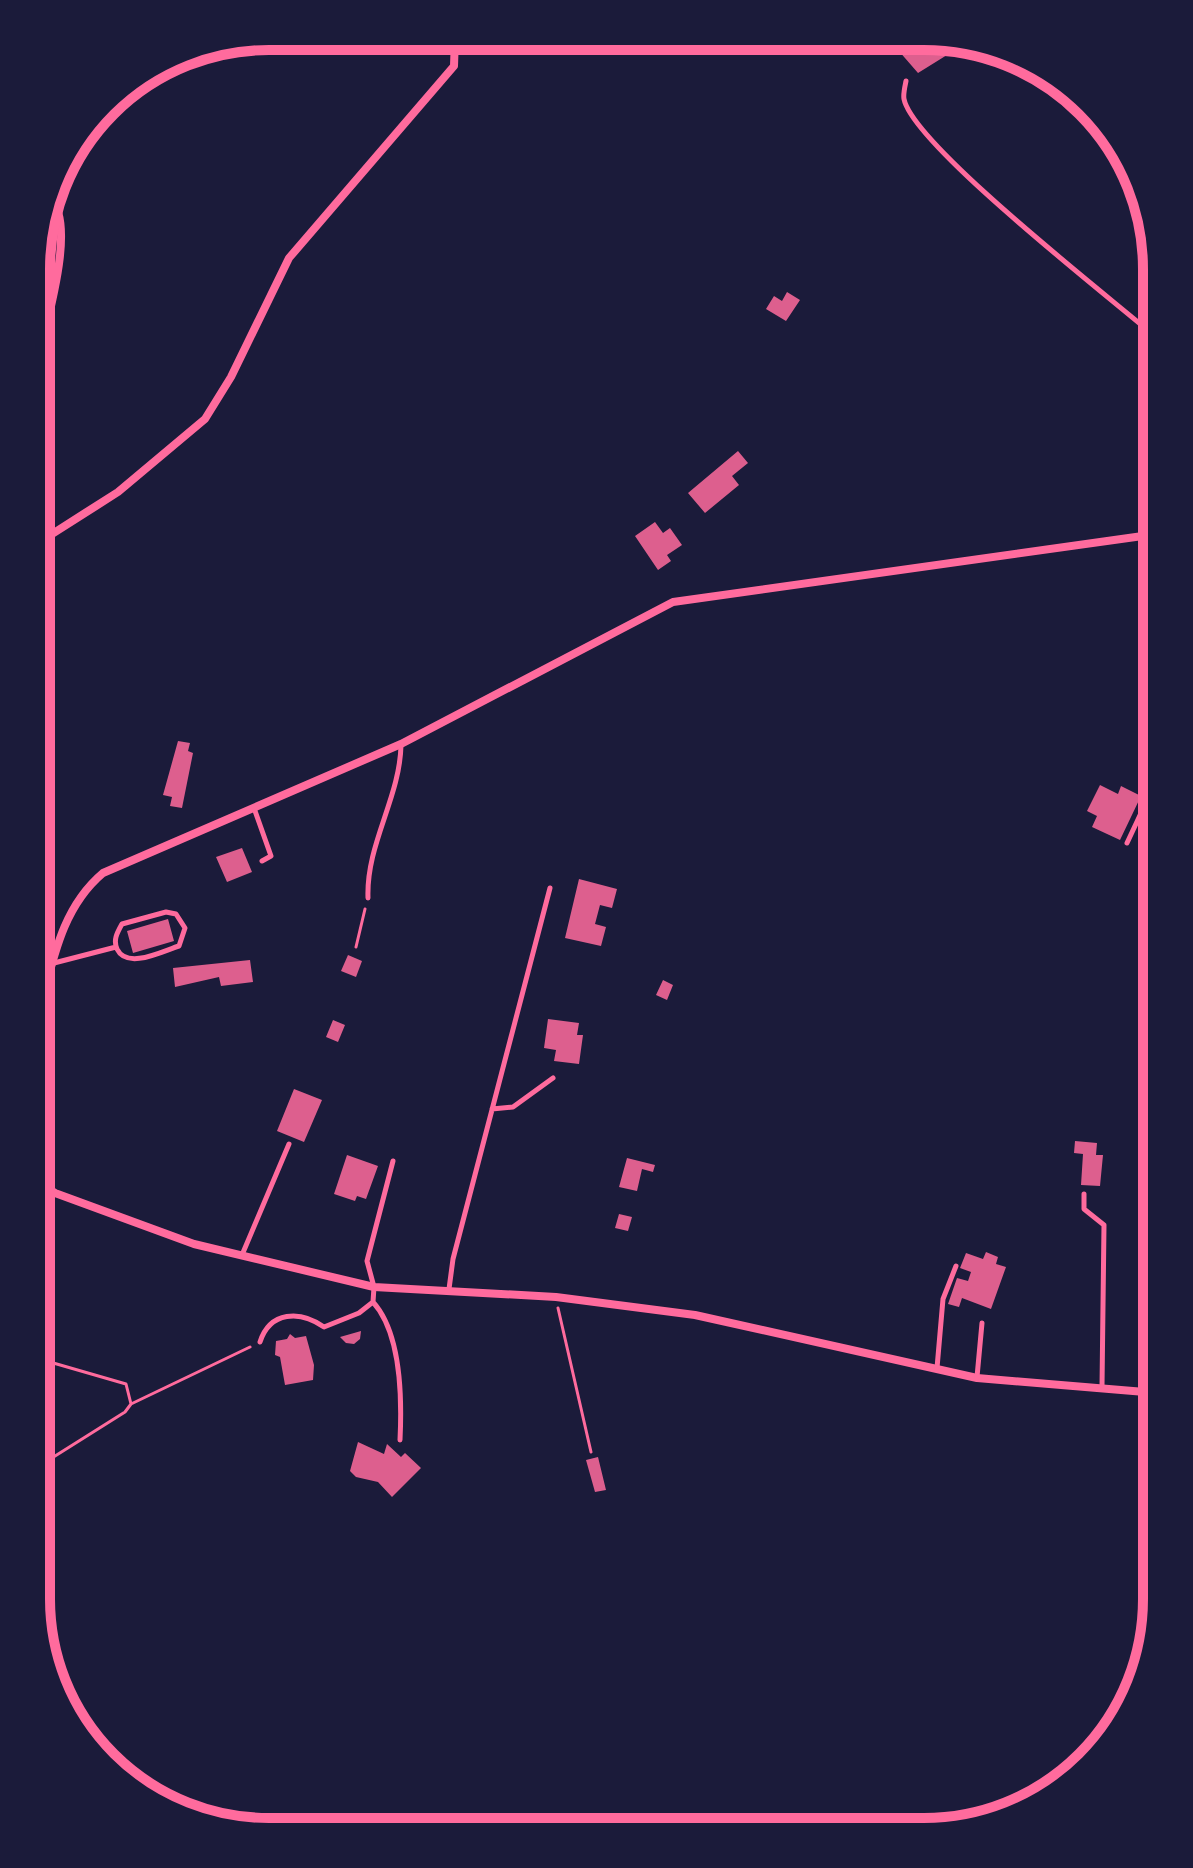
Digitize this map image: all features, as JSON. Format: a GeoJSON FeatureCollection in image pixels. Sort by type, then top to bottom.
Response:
{"type":"FeatureCollection","features":[{"type":"Feature","properties":{"kind":"street"},"geometry":{"type":"LineString","coordinates":[[50,535],[118,492],[205,419],[231,377],[289,258],[454,66],[455,50]]}},
{"type":"Feature","properties":{"kind":"street"},"geometry":{"type":"LineString","coordinates":[[50,306],[63,246],[57,211]]}},
{"type":"Feature","properties":{"kind":"street"},"geometry":{"type":"LineString","coordinates":[[50,976],[67,919],[81,892],[103,873],[401,744],[673,602],[1143,536]]}},
{"type":"Feature","properties":{"kind":"street"},"geometry":{"type":"LineString","coordinates":[[50,1191],[194,1244],[374,1287],[556,1297],[695,1315],[977,1378],[1143,1391]]}},
{"type":"Feature","properties":{"kind":"lane"},"geometry":{"type":"LineString","coordinates":[[906,81],[904,100],[923,131],[955,166],[1143,326]]}},
{"type":"Feature","properties":{"kind":"lane"},"geometry":{"type":"LineString","coordinates":[[368,898],[367,870],[401,764],[401,744]]}},
{"type":"Feature","properties":{"kind":"lane"},"geometry":{"type":"LineString","coordinates":[[254,808],[271,856],[262,861]]}},
{"type":"Feature","properties":{"kind":"lane"},"geometry":{"type":"LineString","coordinates":[[1127,843],[1143,809]]}},
{"type":"Feature","properties":{"kind":"lane"},"geometry":{"type":"LineString","coordinates":[[449,1289],[453,1259],[550,888]]}},
{"type":"Feature","properties":{"kind":"lane"},"geometry":{"type":"LineString","coordinates":[[166,912],[176,914],[185,928],[179,946],[132,960],[116,947],[115,935],[122,924],[166,912]]}},
{"type":"Feature","properties":{"kind":"lane"},"geometry":{"type":"LineString","coordinates":[[54,963],[116,947]]}},
{"type":"Feature","properties":{"kind":"lane"},"geometry":{"type":"LineString","coordinates":[[492,1109],[513,1107],[553,1078]]}},
{"type":"Feature","properties":{"kind":"lane"},"geometry":{"type":"LineString","coordinates":[[242,1255],[289,1144]]}},
{"type":"Feature","properties":{"kind":"lane"},"geometry":{"type":"LineString","coordinates":[[393,1161],[367,1261],[374,1287],[373,1302],[385,1315],[402,1396],[400,1440]]}},
{"type":"Feature","properties":{"kind":"lane"},"geometry":{"type":"LineString","coordinates":[[1084,1194],[1084,1209],[1104,1225],[1102,1387]]}},
{"type":"Feature","properties":{"kind":"lane"},"geometry":{"type":"LineString","coordinates":[[937,1369],[943,1299],[956,1266]]}},
{"type":"Feature","properties":{"kind":"lane"},"geometry":{"type":"LineString","coordinates":[[260,1342],[263,1331],[280,1318],[293,1315],[312,1318],[324,1327],[359,1313],[373,1302]]}},
{"type":"Feature","properties":{"kind":"lane"},"geometry":{"type":"LineString","coordinates":[[977,1378],[982,1323]]}},
{"type":"Feature","properties":{"kind":"path"},"geometry":{"type":"LineString","coordinates":[[356,947],[368,898]]}},
{"type":"Feature","properties":{"kind":"path"},"geometry":{"type":"LineString","coordinates":[[556,1297],[591,1452]]}},
{"type":"Feature","properties":{"kind":"path"},"geometry":{"type":"LineString","coordinates":[[50,1459],[125,1412],[131,1404],[260,1342]]}},
{"type":"Feature","properties":{"kind":"path"},"geometry":{"type":"LineString","coordinates":[[50,1362],[126,1384],[131,1404]]}},
{"type":"Feature","properties":{"kind":"building"},"geometry":{"type":"Polygon","coordinates":[[[898,50],[945,51],[947,55],[918,73],[898,50]]]}},
{"type":"Feature","properties":{"kind":"building"},"geometry":{"type":"Polygon","coordinates":[[[787,292],[800,300],[786,321],[766,309],[774,296],[782,301],[787,292]]]}},
{"type":"Feature","properties":{"kind":"building"},"geometry":{"type":"Polygon","coordinates":[[[738,451],[748,463],[732,476],[739,485],[705,513],[688,493],[738,451]]]}},
{"type":"Feature","properties":{"kind":"building"},"geometry":{"type":"Polygon","coordinates":[[[655,522],[663,533],[670,528],[682,545],[667,555],[671,561],[658,570],[635,536],[655,522]]]}},
{"type":"Feature","properties":{"kind":"building"},"geometry":{"type":"Polygon","coordinates":[[[178,741],[190,743],[188,751],[193,753],[182,808],[170,806],[172,797],[163,795],[178,741]]]}},
{"type":"Feature","properties":{"kind":"building"},"geometry":{"type":"Polygon","coordinates":[[[1100,785],[1118,794],[1121,786],[1141,796],[1120,840],[1092,827],[1097,816],[1087,811],[1100,785]]]}},
{"type":"Feature","properties":{"kind":"building"},"geometry":{"type":"Polygon","coordinates":[[[242,848],[252,872],[227,882],[216,857],[242,848]]]}},
{"type":"Feature","properties":{"kind":"building"},"geometry":{"type":"Polygon","coordinates":[[[579,879],[617,889],[612,908],[600,905],[595,924],[606,927],[601,946],[565,938],[579,879]]]}},
{"type":"Feature","properties":{"kind":"building"},"geometry":{"type":"Polygon","coordinates":[[[168,919],[174,941],[133,953],[127,931],[168,919]]]}},
{"type":"Feature","properties":{"kind":"building"},"geometry":{"type":"Polygon","coordinates":[[[348,955],[362,961],[356,977],[341,971],[348,955]]]}},
{"type":"Feature","properties":{"kind":"building"},"geometry":{"type":"Polygon","coordinates":[[[250,960],[253,982],[221,986],[219,977],[175,987],[173,968],[250,960]]]}},
{"type":"Feature","properties":{"kind":"building"},"geometry":{"type":"Polygon","coordinates":[[[663,980],[673,985],[667,1000],[656,995],[663,980]]]}},
{"type":"Feature","properties":{"kind":"building"},"geometry":{"type":"Polygon","coordinates":[[[548,1019],[579,1023],[577,1035],[583,1035],[579,1064],[554,1061],[556,1050],[544,1048],[548,1019]]]}},
{"type":"Feature","properties":{"kind":"building"},"geometry":{"type":"Polygon","coordinates":[[[333,1020],[345,1025],[338,1042],[326,1037],[333,1020]]]}},
{"type":"Feature","properties":{"kind":"building"},"geometry":{"type":"Polygon","coordinates":[[[294,1089],[322,1100],[304,1142],[277,1131],[294,1089]]]}},
{"type":"Feature","properties":{"kind":"building"},"geometry":{"type":"Polygon","coordinates":[[[1075,1141],[1097,1143],[1096,1155],[1103,1155],[1100,1186],[1081,1185],[1083,1154],[1074,1153],[1075,1141]]]}},
{"type":"Feature","properties":{"kind":"building"},"geometry":{"type":"Polygon","coordinates":[[[347,1155],[378,1166],[366,1199],[357,1196],[355,1201],[334,1194],[347,1155]]]}},
{"type":"Feature","properties":{"kind":"building"},"geometry":{"type":"Polygon","coordinates":[[[627,1158],[655,1165],[653,1172],[642,1169],[637,1191],[619,1187],[627,1158]]]}},
{"type":"Feature","properties":{"kind":"building"},"geometry":{"type":"Polygon","coordinates":[[[619,1214],[632,1217],[628,1231],[615,1228],[619,1214]]]}},
{"type":"Feature","properties":{"kind":"building"},"geometry":{"type":"Polygon","coordinates":[[[986,1252],[998,1257],[996,1264],[1006,1267],[991,1309],[962,1298],[959,1307],[948,1304],[957,1278],[968,1281],[971,1272],[960,1268],[966,1253],[983,1259],[986,1252]]]}},
{"type":"Feature","properties":{"kind":"building"},"geometry":{"type":"Polygon","coordinates":[[[361,1331],[360,1339],[354,1344],[346,1343],[340,1337],[361,1331]]]}},
{"type":"Feature","properties":{"kind":"building"},"geometry":{"type":"Polygon","coordinates":[[[290,1334],[295,1338],[306,1336],[314,1365],[313,1380],[285,1385],[280,1357],[275,1355],[276,1341],[287,1339],[290,1334]]]}},
{"type":"Feature","properties":{"kind":"building"},"geometry":{"type":"Polygon","coordinates":[[[358,1442],[384,1454],[387,1444],[401,1457],[405,1453],[421,1468],[392,1497],[378,1482],[356,1477],[350,1471],[358,1442]]]}},
{"type":"Feature","properties":{"kind":"building"},"geometry":{"type":"Polygon","coordinates":[[[598,1457],[606,1490],[595,1492],[586,1460],[598,1457]]]}}]}
